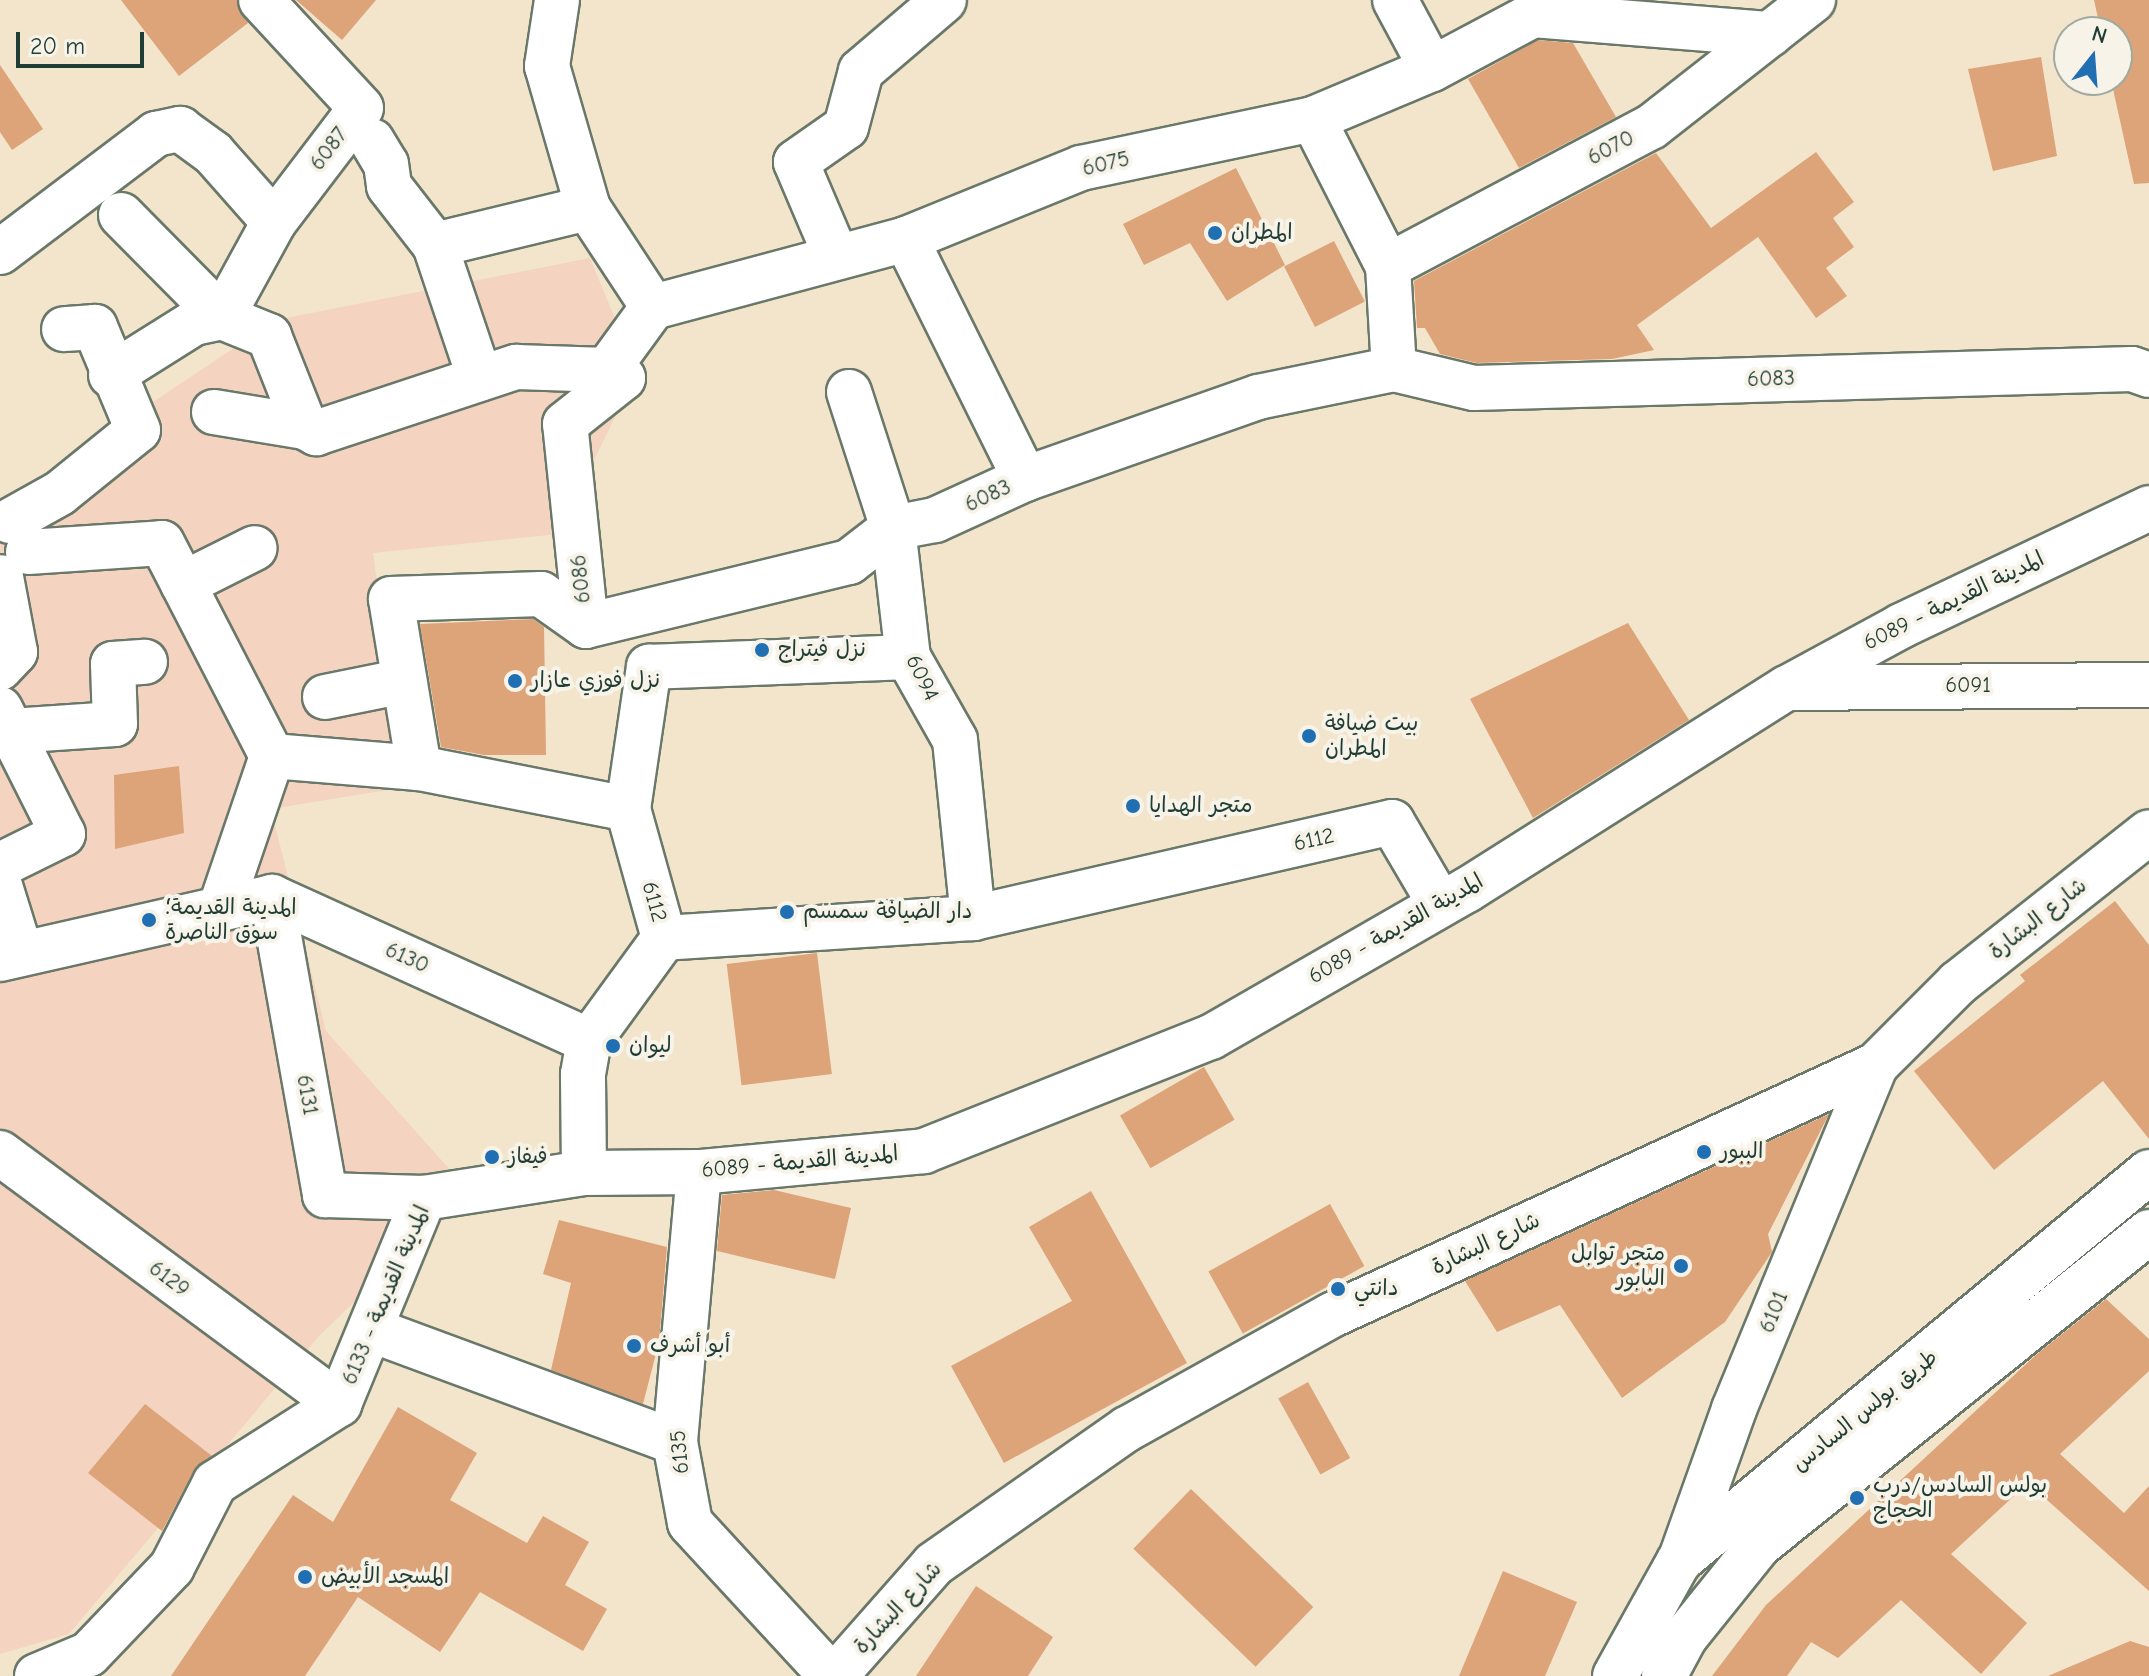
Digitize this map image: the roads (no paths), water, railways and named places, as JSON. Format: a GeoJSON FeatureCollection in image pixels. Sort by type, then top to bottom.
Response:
{"type":"FeatureCollection","features":[{"type":"Feature","properties":{"kind":"street","name":"6087"},"geometry":{"type":"LineString","coordinates":[[222,317],[274,222],[361,108],[261,0]]}},
{"type":"Feature","properties":{"kind":"street"},"geometry":{"type":"LineString","coordinates":[[214,412],[305,427],[316,433],[516,367],[607,370],[653,307],[588,208],[547,66],[557,0]]}},
{"type":"Feature","properties":{"kind":"street"},"geometry":{"type":"LineString","coordinates":[[836,256],[796,162],[846,127],[861,71],[944,0]]}},
{"type":"Feature","properties":{"kind":"street"},"geometry":{"type":"LineString","coordinates":[[1395,0],[1432,69]]}},
{"type":"Feature","properties":{"kind":"street","name":"6070"},"geometry":{"type":"LineString","coordinates":[[1388,266],[1651,127],[1813,0]]}},
{"type":"Feature","properties":{"kind":"street"},"geometry":{"type":"LineString","coordinates":[[1540,7],[1770,34]]}},
{"type":"Feature","properties":{"kind":"street","name":"6075"},"geometry":{"type":"LineString","coordinates":[[653,307],[906,239],[1081,168],[1313,119],[1432,69],[1540,7]]}},
{"type":"Feature","properties":{"kind":"street"},"geometry":{"type":"LineString","coordinates":[[1313,119],[1388,266],[1394,369]]}},
{"type":"Feature","properties":{"kind":"street"},"geometry":{"type":"LineString","coordinates":[[0,252],[156,134],[180,129],[213,153],[274,222]]}},
{"type":"Feature","properties":{"kind":"street"},"geometry":{"type":"LineString","coordinates":[[372,141],[386,164],[389,186],[435,245],[480,379]]}},
{"type":"Feature","properties":{"kind":"street"},"geometry":{"type":"LineString","coordinates":[[435,245],[588,208]]}},
{"type":"Feature","properties":{"kind":"street"},"geometry":{"type":"LineString","coordinates":[[121,215],[222,317],[269,336],[305,427]]}},
{"type":"Feature","properties":{"kind":"street"},"geometry":{"type":"LineString","coordinates":[[906,239],[1025,479]]}},
{"type":"Feature","properties":{"kind":"street"},"geometry":{"type":"LineString","coordinates":[[111,375],[194,323],[222,317]]}},
{"type":"Feature","properties":{"kind":"street"},"geometry":{"type":"LineString","coordinates":[[0,668],[15,652],[8,544],[60,493],[138,430],[111,375],[95,327],[64,329]]}},
{"type":"Feature","properties":{"kind":"street","name":"6083"},"geometry":{"type":"LineString","coordinates":[[586,626],[849,562],[893,528],[935,520],[1025,479],[1258,397],[1394,369],[1474,388],[2132,369],[2149,375]]}},
{"type":"Feature","properties":{"kind":"street","name":"6086"},"geometry":{"type":"LineString","coordinates":[[586,626],[565,424],[623,378],[607,370]]}},
{"type":"Feature","properties":{"kind":"street","name":"6094"},"geometry":{"type":"LineString","coordinates":[[849,392],[893,528],[908,657],[955,740],[973,918]]}},
{"type":"Feature","properties":{"kind":"street"},"geometry":{"type":"LineString","coordinates":[[60,493],[101,544]]}},
{"type":"Feature","properties":{"kind":"street","name":"المدينة القديمة - 6089"},"geometry":{"type":"LineString","coordinates":[[584,1173],[699,1172],[924,1151],[1211,1037],[1439,902],[1467,890],[1787,688],[1901,626],[2149,508]]}},
{"type":"Feature","properties":{"kind":"street"},"geometry":{"type":"LineString","coordinates":[[8,544],[162,543],[272,756],[221,906]]}},
{"type":"Feature","properties":{"kind":"street"},"geometry":{"type":"LineString","coordinates":[[183,584],[255,548]]}},
{"type":"Feature","properties":{"kind":"street","name":"6086"},"geometry":{"type":"LineString","coordinates":[[419,768],[391,599],[541,594],[586,626]]}},
{"type":"Feature","properties":{"kind":"street"},"geometry":{"type":"LineString","coordinates":[[272,756],[419,768],[628,809],[649,667],[908,657]]}},
{"type":"Feature","properties":{"kind":"street"},"geometry":{"type":"LineString","coordinates":[[0,865],[63,834],[5,720],[115,724],[113,664],[145,662]]}},
{"type":"Feature","properties":{"kind":"street"},"geometry":{"type":"LineString","coordinates":[[325,697],[404,681]]}},
{"type":"Feature","properties":{"kind":"street","name":"6091"},"geometry":{"type":"LineString","coordinates":[[1787,688],[2149,685]]}},
{"type":"Feature","properties":{"kind":"street","name":"6112"},"geometry":{"type":"LineString","coordinates":[[628,809],[664,938],[973,918],[1392,822],[1439,902]]}},
{"type":"Feature","properties":{"kind":"street","name":"شارع البشارة"},"geometry":{"type":"LineString","coordinates":[[833,1676],[934,1564],[1127,1429],[1332,1315],[1876,1065],[1958,983],[2149,832]]}},
{"type":"Feature","properties":{"kind":"street"},"geometry":{"type":"LineString","coordinates":[[0,886],[5,960],[221,906],[272,897]]}},
{"type":"Feature","properties":{"kind":"street","name":"6130"},"geometry":{"type":"LineString","coordinates":[[272,897],[589,1041]]}},
{"type":"Feature","properties":{"kind":"street","name":"6131"},"geometry":{"type":"LineString","coordinates":[[272,897],[325,1195],[424,1198]]}},
{"type":"Feature","properties":{"kind":"street"},"geometry":{"type":"LineString","coordinates":[[584,1173],[583,1074],[589,1041],[664,938]]}},
{"type":"Feature","properties":{"kind":"street","name":"6101"},"geometry":{"type":"LineString","coordinates":[[1679,1561],[1734,1409],[1876,1065]]}},
{"type":"Feature","properties":{"kind":"street","name":"6129"},"geometry":{"type":"LineString","coordinates":[[0,1153],[339,1404]]}},
{"type":"Feature","properties":{"kind":"street","name":"6135"},"geometry":{"type":"LineString","coordinates":[[699,1172],[675,1442],[690,1523],[833,1676]]}},
{"type":"Feature","properties":{"kind":"street","name":"طريق بولس السادس"},"geometry":{"type":"LineString","coordinates":[[1615,1676],[1679,1561],[2149,1172]]}},
{"type":"Feature","properties":{"kind":"street","name":"المدينة القديمة - 6133"},"geometry":{"type":"LineString","coordinates":[[339,1404],[424,1198],[584,1173]]}},
{"type":"Feature","properties":{"kind":"street","name":"طريق بولس السادس"},"geometry":{"type":"LineString","coordinates":[[1664,1676],[1685,1637],[1759,1545],[2149,1232]]}},
{"type":"Feature","properties":{"kind":"street"},"geometry":{"type":"LineString","coordinates":[[372,1330],[675,1442]]}},
{"type":"Feature","properties":{"kind":"street"},"geometry":{"type":"LineString","coordinates":[[37,1676],[94,1665],[172,1567],[215,1483],[339,1404]]}},
{"type":"Feature","properties":{"kind":"place","name":"المطران"},"geometry":{"type":"Point","coordinates":[1215,233]}},
{"type":"Feature","properties":{"kind":"place","name":"نزل فيتراج"},"geometry":{"type":"Point","coordinates":[762,650]}},
{"type":"Feature","properties":{"kind":"place","name":"نزل فوزي عازار"},"geometry":{"type":"Point","coordinates":[515,681]}},
{"type":"Feature","properties":{"kind":"place","name":"بيت ضيافة المطران"},"geometry":{"type":"Point","coordinates":[1309,736]}},
{"type":"Feature","properties":{"kind":"place","name":"متجر الهدايا"},"geometry":{"type":"Point","coordinates":[1133,806]}},
{"type":"Feature","properties":{"kind":"place","name":"دار الضيافة سمسم"},"geometry":{"type":"Point","coordinates":[787,912]}},
{"type":"Feature","properties":{"kind":"place","name":"المدينة القديمة؛ سوق الناصرة"},"geometry":{"type":"Point","coordinates":[149,920]}},
{"type":"Feature","properties":{"kind":"place","name":"ليوان"},"geometry":{"type":"Point","coordinates":[613,1046]}},
{"type":"Feature","properties":{"kind":"place","name":"الببور"},"geometry":{"type":"Point","coordinates":[1704,1152]}},
{"type":"Feature","properties":{"kind":"place","name":"فيفاز"},"geometry":{"type":"Point","coordinates":[492,1157]}},
{"type":"Feature","properties":{"kind":"place","name":"متجر توابل البابور"},"geometry":{"type":"Point","coordinates":[1681,1266]}},
{"type":"Feature","properties":{"kind":"place","name":"دانتي"},"geometry":{"type":"Point","coordinates":[1338,1289]}},
{"type":"Feature","properties":{"kind":"place","name":"أبو أشرف"},"geometry":{"type":"Point","coordinates":[634,1346]}},
{"type":"Feature","properties":{"kind":"place","name":"بولس السادس/درب الحجاج"},"geometry":{"type":"Point","coordinates":[1857,1498]}},
{"type":"Feature","properties":{"kind":"place","name":"المسجد الأبيض"},"geometry":{"type":"Point","coordinates":[305,1577]}}]}
